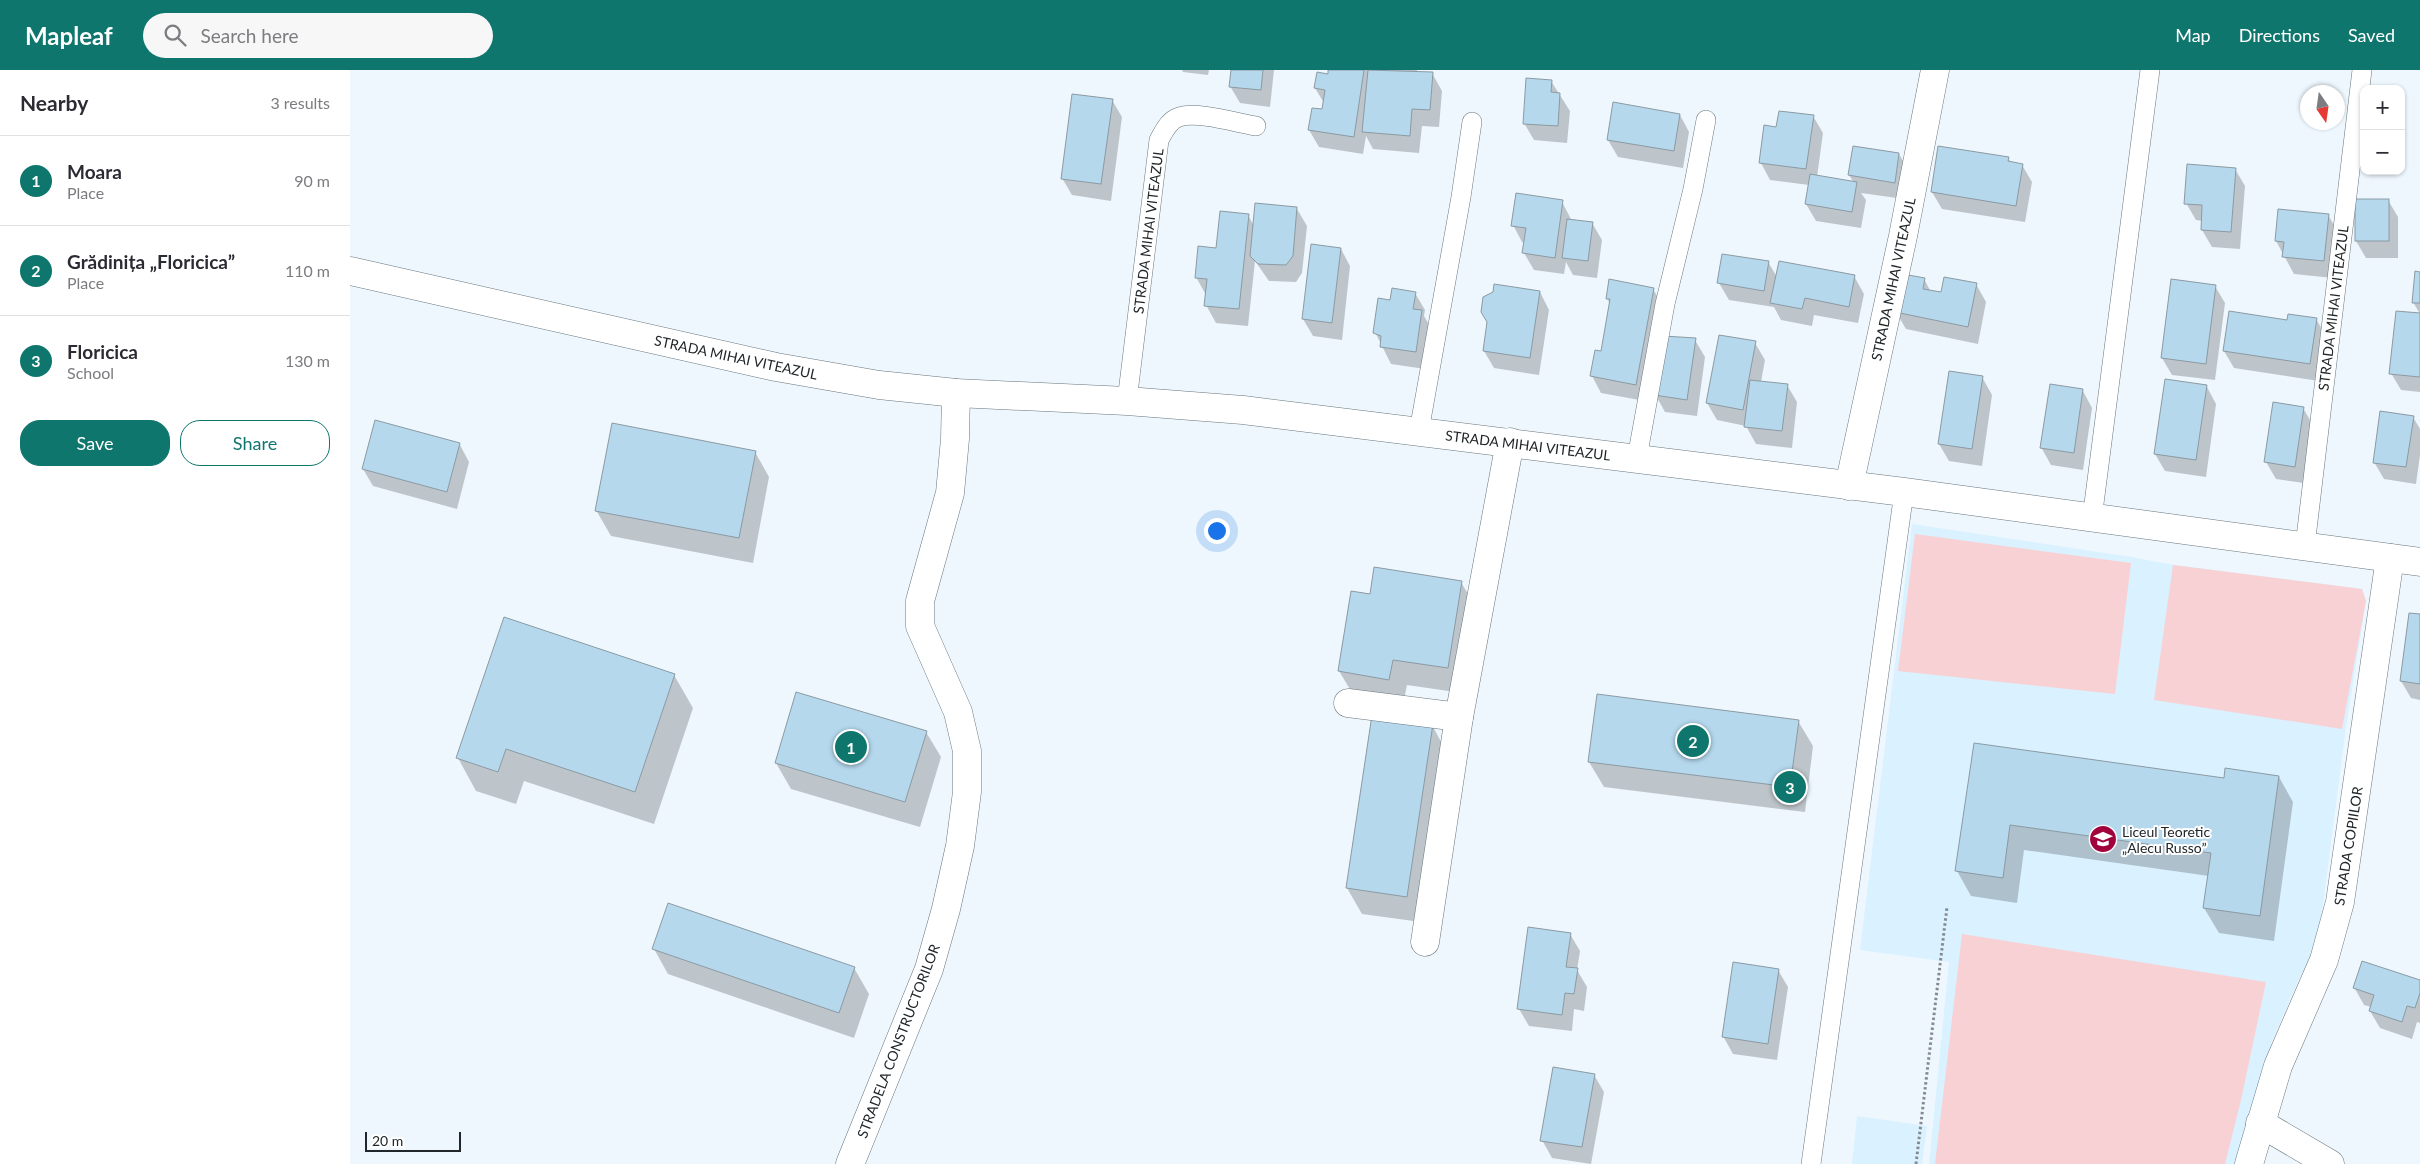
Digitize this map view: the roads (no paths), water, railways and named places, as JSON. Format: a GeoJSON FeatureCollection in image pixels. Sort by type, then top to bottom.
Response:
{"type":"FeatureCollection","features":[{"type":"Feature","properties":{"kind":"street","name":"STRADA MIHAI VITEAZUL"},"geometry":{"type":"LineString","coordinates":[[1849,486],[1903,236],[1934,70]]}},
{"type":"Feature","properties":{"kind":"street","name":"STRADA MIHAI VITEAZUL"},"geometry":{"type":"LineString","coordinates":[[350,272],[776,367],[878,385],[956,393],[1127,401],[1243,410],[1904,492],[2420,562]]}},
{"type":"Feature","properties":{"kind":"street","name":"STRADELA CONSTRUCTORILOR"},"geometry":{"type":"LineString","coordinates":[[850,1164],[929,970],[946,909],[963,828],[968,792],[967,751],[958,712],[920,626],[920,601],[950,494],[956,393]]}},
{"type":"Feature","properties":{"kind":"street"},"geometry":{"type":"LineString","coordinates":[[1425,942],[1459,717],[1510,442]]}},
{"type":"Feature","properties":{"kind":"street","name":"STRADA COPIILOR"},"geometry":{"type":"LineString","coordinates":[[2249,1164],[2278,1066],[2324,960],[2340,902],[2390,558]]}},
{"type":"Feature","properties":{"kind":"street"},"geometry":{"type":"LineString","coordinates":[[1348,703],[1459,717]]}},
{"type":"Feature","properties":{"kind":"street"},"geometry":{"type":"LineString","coordinates":[[2260,1123],[2330,1164]]}},
{"type":"Feature","properties":{"kind":"lane"},"geometry":{"type":"LineString","coordinates":[[2092,519],[2150,70]]}},
{"type":"Feature","properties":{"kind":"lane","name":"STRADA MIHAI VITEAZUL"},"geometry":{"type":"LineString","coordinates":[[2305,546],[2362,70]]}},
{"type":"Feature","properties":{"kind":"lane","name":"STRADA MIHAI VITEAZUL"},"geometry":{"type":"LineString","coordinates":[[1127,401],[1159,140],[1168,125],[1179,117],[1197,116],[1256,126]]}},
{"type":"Feature","properties":{"kind":"lane"},"geometry":{"type":"LineString","coordinates":[[1637,458],[1665,304],[1693,189],[1706,120]]}},
{"type":"Feature","properties":{"kind":"lane"},"geometry":{"type":"LineString","coordinates":[[1419,431],[1461,197],[1472,122]]}},
{"type":"Feature","properties":{"kind":"lane"},"geometry":{"type":"LineString","coordinates":[[1811,1164],[1904,492]]}},
{"type":"Feature","properties":{"kind":"place","name":"Grădinița „Floricica”"},"geometry":{"type":"Point","coordinates":[1693,741]}},
{"type":"Feature","properties":{"kind":"place","name":"Moara"},"geometry":{"type":"Point","coordinates":[851,747]}},
{"type":"Feature","properties":{"kind":"place","name":"Floricica"},"geometry":{"type":"Point","coordinates":[1790,787]}},
{"type":"Feature","properties":{"kind":"place","name":"Liceul Teoretic „Alecu Russo”"},"geometry":{"type":"Point","coordinates":[2103,839]}}]}
